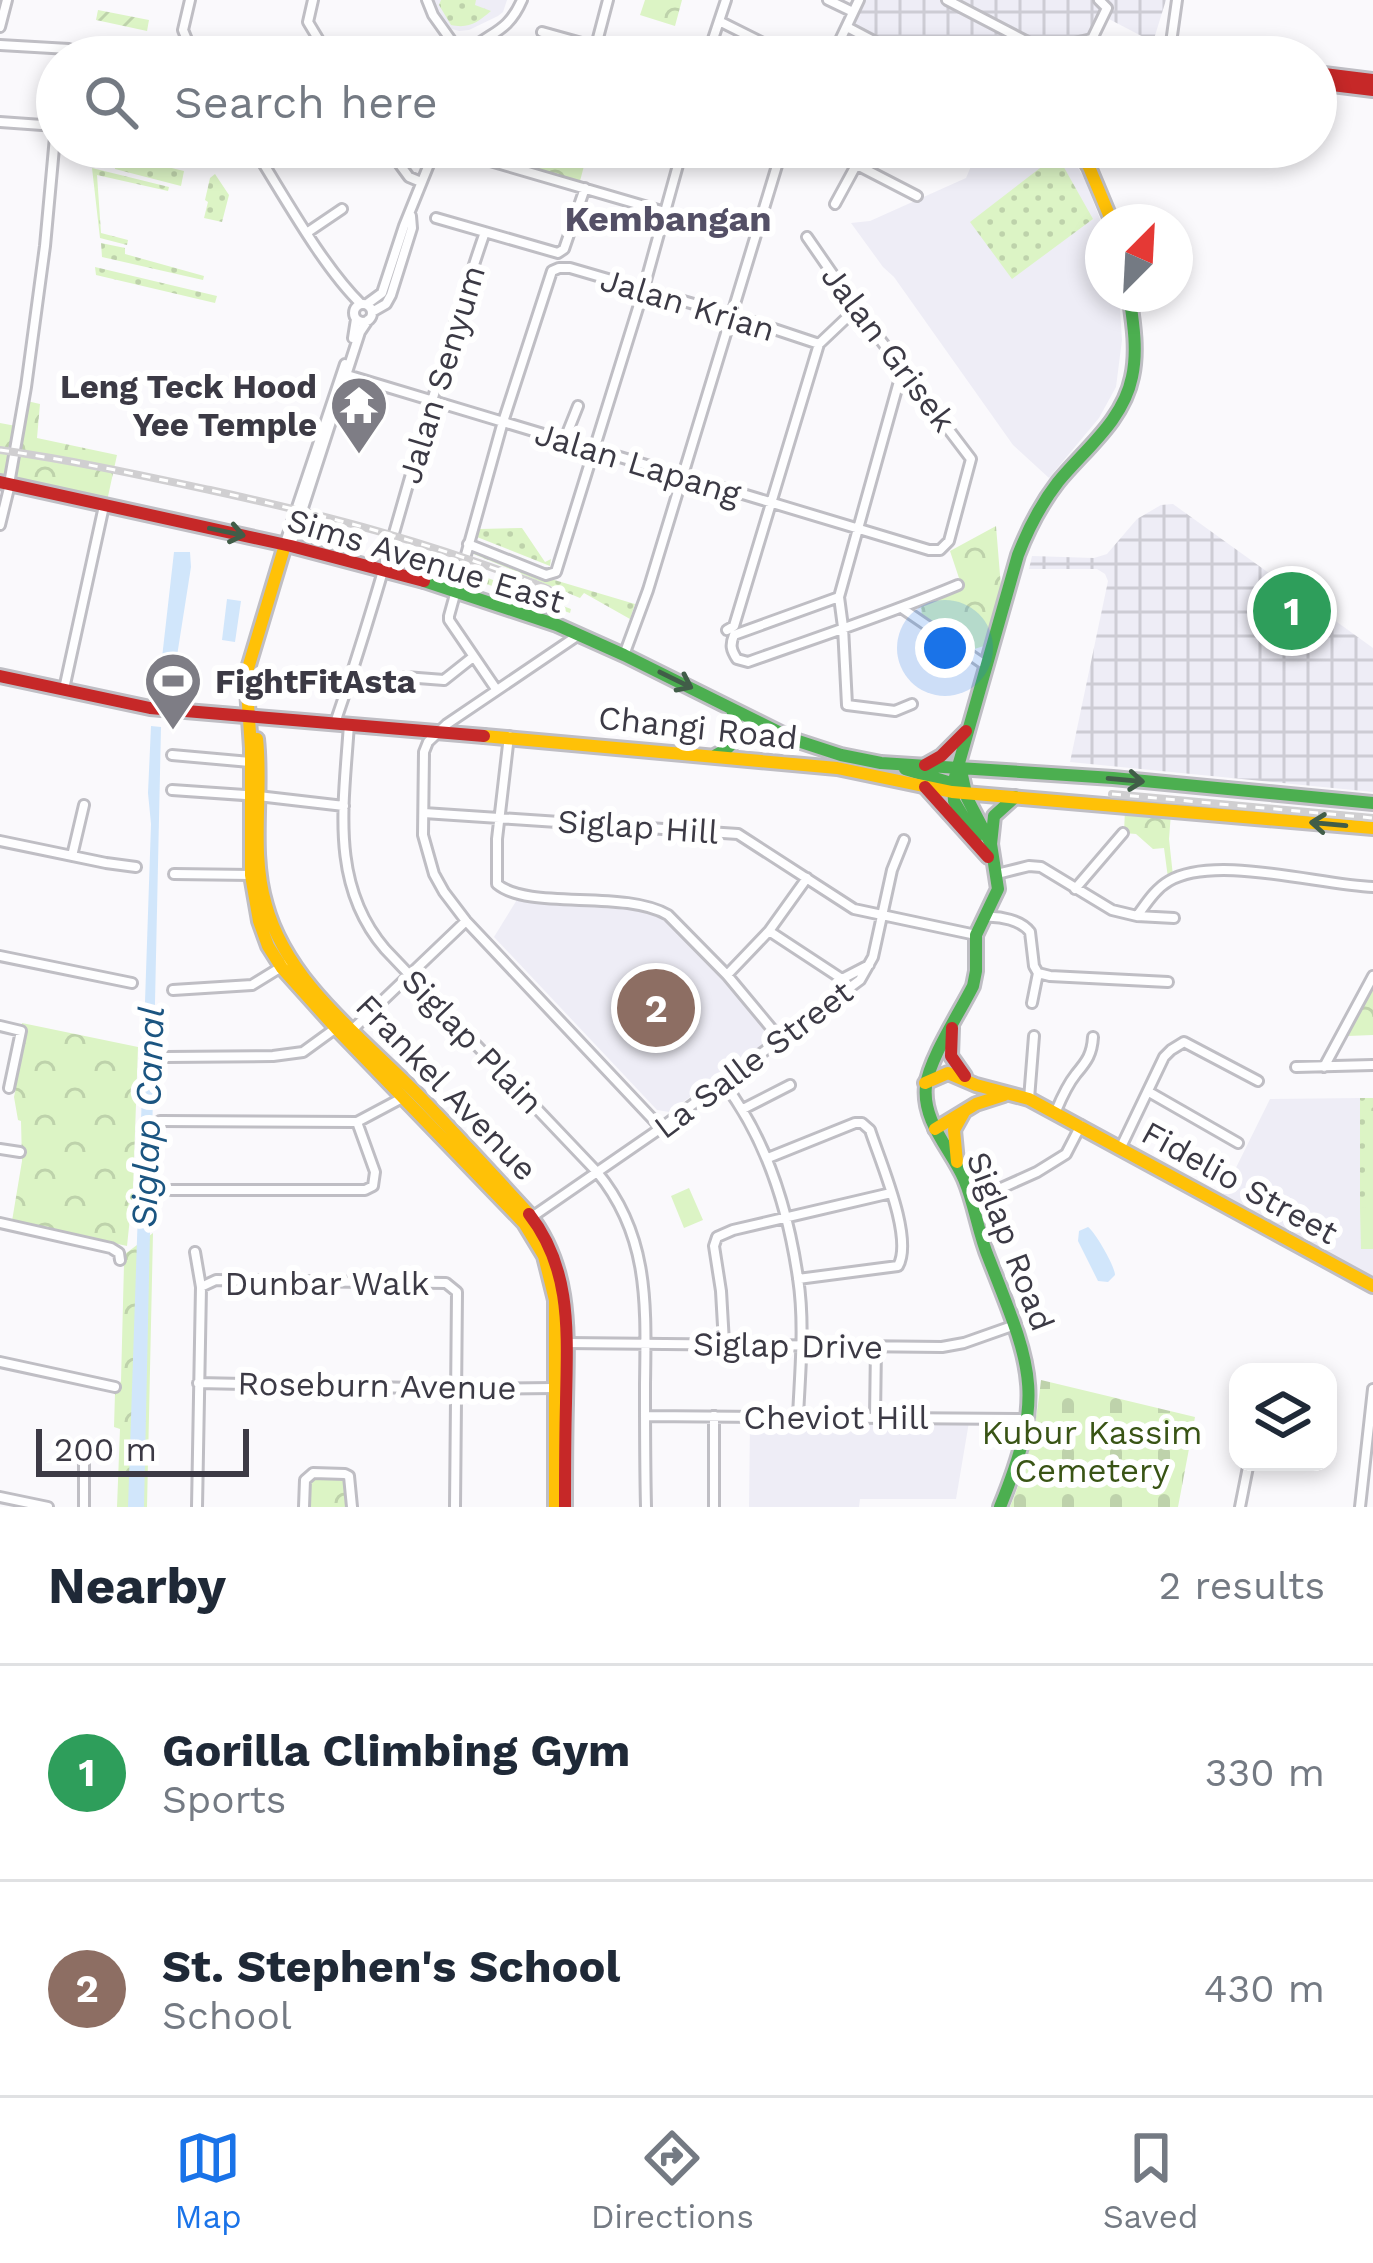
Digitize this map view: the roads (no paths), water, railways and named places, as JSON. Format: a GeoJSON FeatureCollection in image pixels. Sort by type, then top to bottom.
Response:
{"type":"FeatureCollection","features":[{"type":"Feature","properties":{"kind":"main road"},"geometry":{"type":"LineString","coordinates":[[1337,76],[1373,80]]}},
{"type":"Feature","properties":{"kind":"main road"},"geometry":{"type":"LineString","coordinates":[[1337,86],[1373,90]]}},
{"type":"Feature","properties":{"kind":"main road"},"geometry":{"type":"LineString","coordinates":[[1090,168],[1105,204]]}},
{"type":"Feature","properties":{"kind":"main road"},"geometry":{"type":"LineString","coordinates":[[993,860],[957,790],[966,731],[1026,536],[1053,488],[1128,393],[1134,368],[1131,312]]}},
{"type":"Feature","properties":{"kind":"main road","name":"Sims Avenue East"},"geometry":{"type":"LineString","coordinates":[[6,487],[288,545],[457,591],[578,635],[794,740],[842,755],[881,763],[1373,803]]}},
{"type":"Feature","properties":{"kind":"main road"},"geometry":{"type":"LineString","coordinates":[[251,716],[246,675],[288,545]]}},
{"type":"Feature","properties":{"kind":"main road","name":"Changi Road"},"geometry":{"type":"LineString","coordinates":[[0,676],[150,708],[716,755],[837,768],[925,788],[957,790]]}},
{"type":"Feature","properties":{"kind":"main road"},"geometry":{"type":"LineString","coordinates":[[716,755],[730,748],[738,734],[736,716],[727,705]]}},
{"type":"Feature","properties":{"kind":"main road","name":"Frankel Avenue"},"geometry":{"type":"LineString","coordinates":[[251,716],[250,762],[264,900],[286,964],[336,1028],[408,1094]]}},
{"type":"Feature","properties":{"kind":"main road","name":"Frankel Avenue"},"geometry":{"type":"LineString","coordinates":[[251,716],[259,752],[251,875],[268,946],[353,1029],[549,1243],[562,1275],[568,1314],[556,1388],[555,1507]]}},
{"type":"Feature","properties":{"kind":"main road"},"geometry":{"type":"LineString","coordinates":[[924,765],[941,756],[966,731]]}},
{"type":"Feature","properties":{"kind":"main road"},"geometry":{"type":"LineString","coordinates":[[881,763],[957,790],[1373,828]]}},
{"type":"Feature","properties":{"kind":"main road"},"geometry":{"type":"LineString","coordinates":[[925,788],[993,860]]}},
{"type":"Feature","properties":{"kind":"main road"},"geometry":{"type":"LineString","coordinates":[[925,1083],[976,976],[974,934],[997,893],[992,820],[1016,797]]}},
{"type":"Feature","properties":{"kind":"main road"},"geometry":{"type":"LineString","coordinates":[[952,1024],[953,1063],[970,1082]]}},
{"type":"Feature","properties":{"kind":"main road","name":"Fidelio Street"},"geometry":{"type":"LineString","coordinates":[[925,1083],[948,1073],[991,1093],[1029,1099],[1373,1286]]}},
{"type":"Feature","properties":{"kind":"main road","name":"Siglap Road"},"geometry":{"type":"LineString","coordinates":[[925,1083],[926,1109],[968,1190],[1027,1360],[1028,1419],[1020,1457],[1000,1507]]}},
{"type":"Feature","properties":{"kind":"main road","name":"Fidelio Street"},"geometry":{"type":"LineString","coordinates":[[934,1129],[991,1093]]}},
{"type":"Feature","properties":{"kind":"main road"},"geometry":{"type":"LineString","coordinates":[[957,1165],[954,1130],[966,1109]]}},
{"type":"Feature","properties":{"kind":"main road","name":"Frankel Avenue"},"geometry":{"type":"LineString","coordinates":[[562,1343],[565,1507]]}},
{"type":"Feature","properties":{"kind":"street"},"geometry":{"type":"LineString","coordinates":[[0,27],[7,0]]}},
{"type":"Feature","properties":{"kind":"street"},"geometry":{"type":"LineString","coordinates":[[185,36],[190,0]]}},
{"type":"Feature","properties":{"kind":"street"},"geometry":{"type":"LineString","coordinates":[[313,0],[308,22],[316,36]]}},
{"type":"Feature","properties":{"kind":"street"},"geometry":{"type":"LineString","coordinates":[[427,0],[448,36]]}},
{"type":"Feature","properties":{"kind":"street"},"geometry":{"type":"LineString","coordinates":[[490,36],[508,26],[522,0]]}},
{"type":"Feature","properties":{"kind":"street"},"geometry":{"type":"LineString","coordinates":[[598,36],[608,0]]}},
{"type":"Feature","properties":{"kind":"street"},"geometry":{"type":"LineString","coordinates":[[714,36],[726,0]]}},
{"type":"Feature","properties":{"kind":"street"},"geometry":{"type":"LineString","coordinates":[[828,0],[853,12]]}},
{"type":"Feature","properties":{"kind":"street"},"geometry":{"type":"LineString","coordinates":[[843,36],[859,0]]}},
{"type":"Feature","properties":{"kind":"street"},"geometry":{"type":"LineString","coordinates":[[947,0],[1016,36]]}},
{"type":"Feature","properties":{"kind":"street"},"geometry":{"type":"LineString","coordinates":[[1093,36],[1107,8],[1099,0]]}},
{"type":"Feature","properties":{"kind":"street"},"geometry":{"type":"LineString","coordinates":[[1171,36],[1177,0]]}},
{"type":"Feature","properties":{"kind":"street"},"geometry":{"type":"LineString","coordinates":[[719,21],[749,36]]}},
{"type":"Feature","properties":{"kind":"street"},"geometry":{"type":"LineString","coordinates":[[847,28],[863,36]]}},
{"type":"Feature","properties":{"kind":"street"},"geometry":{"type":"LineString","coordinates":[[542,32],[552,36]]}},
{"type":"Feature","properties":{"kind":"street"},"geometry":{"type":"LineString","coordinates":[[0,45],[36,48]]}},
{"type":"Feature","properties":{"kind":"street"},"geometry":{"type":"LineString","coordinates":[[0,122],[36,125]]}},
{"type":"Feature","properties":{"kind":"street"},"geometry":{"type":"LineString","coordinates":[[0,525],[29,369],[52,168]]}},
{"type":"Feature","properties":{"kind":"street"},"geometry":{"type":"LineString","coordinates":[[267,168],[363,311],[347,375],[288,545]]}},
{"type":"Feature","properties":{"kind":"street"},"geometry":{"type":"LineString","coordinates":[[403,168],[422,182]]}},
{"type":"Feature","properties":{"kind":"street"},"geometry":{"type":"LineString","coordinates":[[363,311],[386,304],[391,295],[412,228],[411,214],[429,168]]}},
{"type":"Feature","properties":{"kind":"street"},"geometry":{"type":"LineString","coordinates":[[514,168],[665,212]]}},
{"type":"Feature","properties":{"kind":"street"},"geometry":{"type":"LineString","coordinates":[[468,544],[552,575],[558,565],[677,168]]}},
{"type":"Feature","properties":{"kind":"street"},"geometry":{"type":"LineString","coordinates":[[624,655],[776,168]]}},
{"type":"Feature","properties":{"kind":"street"},"geometry":{"type":"LineString","coordinates":[[835,204],[854,168]]}},
{"type":"Feature","properties":{"kind":"street"},"geometry":{"type":"LineString","coordinates":[[862,168],[917,196]]}},
{"type":"Feature","properties":{"kind":"street","name":"Jalan Senyum"},"geometry":{"type":"LineString","coordinates":[[436,218],[562,252],[585,188]]}},
{"type":"Feature","properties":{"kind":"street"},"geometry":{"type":"LineString","coordinates":[[308,232],[342,209]]}},
{"type":"Feature","properties":{"kind":"street","name":"Jalan Senyum"},"geometry":{"type":"LineString","coordinates":[[342,724],[431,400],[485,232]]}},
{"type":"Feature","properties":{"kind":"street","name":"Jalan Grisek"},"geometry":{"type":"LineString","coordinates":[[807,237],[971,459],[948,543],[940,550],[929,550]]}},
{"type":"Feature","properties":{"kind":"street","name":"Jalan Krian"},"geometry":{"type":"LineString","coordinates":[[503,422],[547,281],[556,269],[570,268],[819,344]]}},
{"type":"Feature","properties":{"kind":"street"},"geometry":{"type":"LineString","coordinates":[[857,308],[819,344],[731,632],[732,652],[748,662],[958,585]]}},
{"type":"Feature","properties":{"kind":"street"},"geometry":{"type":"LineString","coordinates":[[288,545],[363,311]]}},
{"type":"Feature","properties":{"kind":"street"},"geometry":{"type":"LineString","coordinates":[[902,367],[838,597],[847,705],[895,711],[912,704]]}},
{"type":"Feature","properties":{"kind":"street","name":"Jalan Lapang"},"geometry":{"type":"LineString","coordinates":[[347,375],[929,550]]}},
{"type":"Feature","properties":{"kind":"street"},"geometry":{"type":"LineString","coordinates":[[564,441],[578,406]]}},
{"type":"Feature","properties":{"kind":"street"},"geometry":{"type":"LineString","coordinates":[[496,689],[449,620],[503,422]]}},
{"type":"Feature","properties":{"kind":"street"},"geometry":{"type":"LineString","coordinates":[[64,689],[104,506]]}},
{"type":"Feature","properties":{"kind":"street"},"geometry":{"type":"LineString","coordinates":[[731,632],[838,597]]}},
{"type":"Feature","properties":{"kind":"street"},"geometry":{"type":"LineString","coordinates":[[902,609],[985,665]]}},
{"type":"Feature","properties":{"kind":"street"},"geometry":{"type":"LineString","coordinates":[[578,635],[496,689],[428,742],[423,835],[434,874],[466,921],[661,1127]]}},
{"type":"Feature","properties":{"kind":"street"},"geometry":{"type":"LineString","coordinates":[[405,676],[444,680],[473,657]]}},
{"type":"Feature","properties":{"kind":"street","name":"Siglap Plain"},"geometry":{"type":"LineString","coordinates":[[342,724],[345,862],[360,915],[385,950],[597,1172],[621,1204],[637,1246],[646,1305],[646,1507]]}},
{"type":"Feature","properties":{"kind":"street"},"geometry":{"type":"LineString","coordinates":[[509,736],[496,879],[505,890],[657,908],[727,975],[781,1040]]}},
{"type":"Feature","properties":{"kind":"street"},"geometry":{"type":"LineString","coordinates":[[172,755],[250,762]]}},
{"type":"Feature","properties":{"kind":"street"},"geometry":{"type":"LineString","coordinates":[[172,790],[344,806]]}},
{"type":"Feature","properties":{"kind":"street"},"geometry":{"type":"LineString","coordinates":[[73,856],[84,805]]}},
{"type":"Feature","properties":{"kind":"street","name":"Siglap Hill"},"geometry":{"type":"LineString","coordinates":[[424,813],[738,834],[854,909],[974,934]]}},
{"type":"Feature","properties":{"kind":"street"},"geometry":{"type":"LineString","coordinates":[[1075,889],[1123,833]]}},
{"type":"Feature","properties":{"kind":"street","name":"La Salle Street"},"geometry":{"type":"LineString","coordinates":[[528,1220],[860,980],[871,964],[892,870],[904,840]]}},
{"type":"Feature","properties":{"kind":"street"},"geometry":{"type":"LineString","coordinates":[[0,841],[136,867]]}},
{"type":"Feature","properties":{"kind":"street"},"geometry":{"type":"LineString","coordinates":[[993,860],[1047,869],[1104,907],[1137,916],[1174,918]]}},
{"type":"Feature","properties":{"kind":"street"},"geometry":{"type":"LineString","coordinates":[[1137,916],[1171,880],[1218,870],[1373,887]]}},
{"type":"Feature","properties":{"kind":"street"},"geometry":{"type":"LineString","coordinates":[[174,874],[251,875]]}},
{"type":"Feature","properties":{"kind":"street"},"geometry":{"type":"LineString","coordinates":[[727,975],[769,931],[807,878]]}},
{"type":"Feature","properties":{"kind":"street"},"geometry":{"type":"LineString","coordinates":[[986,916],[1021,923],[1028,929],[1038,973],[1032,1003]]}},
{"type":"Feature","properties":{"kind":"street"},"geometry":{"type":"LineString","coordinates":[[353,1029],[466,921]]}},
{"type":"Feature","properties":{"kind":"street"},"geometry":{"type":"LineString","coordinates":[[769,931],[842,980]]}},
{"type":"Feature","properties":{"kind":"street"},"geometry":{"type":"LineString","coordinates":[[0,956],[132,983]]}},
{"type":"Feature","properties":{"kind":"street"},"geometry":{"type":"LineString","coordinates":[[173,990],[252,985],[286,964]]}},
{"type":"Feature","properties":{"kind":"street"},"geometry":{"type":"LineString","coordinates":[[834,1000],[842,980],[871,964]]}},
{"type":"Feature","properties":{"kind":"street"},"geometry":{"type":"LineString","coordinates":[[1038,973],[1168,982]]}},
{"type":"Feature","properties":{"kind":"street"},"geometry":{"type":"LineString","coordinates":[[1324,1067],[1373,976]]}},
{"type":"Feature","properties":{"kind":"street"},"geometry":{"type":"LineString","coordinates":[[0,1026],[20,1031],[9,1088]]}},
{"type":"Feature","properties":{"kind":"street"},"geometry":{"type":"LineString","coordinates":[[166,1057],[273,1057],[303,1052],[336,1028]]}},
{"type":"Feature","properties":{"kind":"street"},"geometry":{"type":"LineString","coordinates":[[1029,1099],[1034,1036]]}},
{"type":"Feature","properties":{"kind":"street"},"geometry":{"type":"LineString","coordinates":[[1055,1111],[1092,1053],[1093,1036]]}},
{"type":"Feature","properties":{"kind":"street"},"geometry":{"type":"LineString","coordinates":[[1120,1147],[1166,1054],[1184,1042],[1258,1081]]}},
{"type":"Feature","properties":{"kind":"street"},"geometry":{"type":"LineString","coordinates":[[1296,1067],[1373,1065]]}},
{"type":"Feature","properties":{"kind":"street"},"geometry":{"type":"LineString","coordinates":[[723,1082],[768,1158],[786,1218],[799,1279],[799,1417]]}},
{"type":"Feature","properties":{"kind":"street"},"geometry":{"type":"LineString","coordinates":[[743,1109],[790,1084]]}},
{"type":"Feature","properties":{"kind":"street"},"geometry":{"type":"LineString","coordinates":[[1149,1092],[1238,1143]]}},
{"type":"Feature","properties":{"kind":"street"},"geometry":{"type":"LineString","coordinates":[[164,1121],[357,1122],[408,1094]]}},
{"type":"Feature","properties":{"kind":"street"},"geometry":{"type":"LineString","coordinates":[[170,1190],[365,1190],[376,1180],[357,1122]]}},
{"type":"Feature","properties":{"kind":"street"},"geometry":{"type":"LineString","coordinates":[[768,1158],[860,1123],[869,1130],[891,1193],[904,1252],[898,1266],[799,1279]]}},
{"type":"Feature","properties":{"kind":"street"},"geometry":{"type":"LineString","coordinates":[[997,1190],[1066,1154],[1081,1125]]}},
{"type":"Feature","properties":{"kind":"street"},"geometry":{"type":"LineString","coordinates":[[0,1149],[20,1152]]}},
{"type":"Feature","properties":{"kind":"street"},"geometry":{"type":"LineString","coordinates":[[724,1343],[717,1237],[891,1193]]}},
{"type":"Feature","properties":{"kind":"street"},"geometry":{"type":"LineString","coordinates":[[0,1223],[111,1248],[120,1260]]}},
{"type":"Feature","properties":{"kind":"street"},"geometry":{"type":"LineString","coordinates":[[195,1252],[201,1287]]}},
{"type":"Feature","properties":{"kind":"street","name":"Dunbar Walk"},"geometry":{"type":"LineString","coordinates":[[197,1507],[201,1287],[216,1280],[446,1283],[457,1292],[455,1507]]}},
{"type":"Feature","properties":{"kind":"street","name":"Siglap Drive"},"geometry":{"type":"LineString","coordinates":[[562,1343],[956,1345],[1014,1324]]}},
{"type":"Feature","properties":{"kind":"street"},"geometry":{"type":"LineString","coordinates":[[875,1418],[876,1346]]}},
{"type":"Feature","properties":{"kind":"street"},"geometry":{"type":"LineString","coordinates":[[0,1362],[115,1387]]}},
{"type":"Feature","properties":{"kind":"street","name":"Roseburn Avenue"},"geometry":{"type":"LineString","coordinates":[[198,1382],[556,1388]]}},
{"type":"Feature","properties":{"kind":"street"},"geometry":{"type":"LineString","coordinates":[[1360,1507],[1373,1389]]}},
{"type":"Feature","properties":{"kind":"street","name":"Cheviot Hill"},"geometry":{"type":"LineString","coordinates":[[645,1416],[1028,1419]]}},
{"type":"Feature","properties":{"kind":"street"},"geometry":{"type":"LineString","coordinates":[[714,1416],[714,1507]]}},
{"type":"Feature","properties":{"kind":"street"},"geometry":{"type":"LineString","coordinates":[[84,1463],[84,1507]]}},
{"type":"Feature","properties":{"kind":"street"},"geometry":{"type":"LineString","coordinates":[[1240,1507],[1247,1471]]}},
{"type":"Feature","properties":{"kind":"street"},"geometry":{"type":"LineString","coordinates":[[304,1507],[305,1482],[313,1473],[349,1476],[352,1507]]}},
{"type":"Feature","properties":{"kind":"street"},"geometry":{"type":"LineString","coordinates":[[0,1497],[48,1507]]}},
{"type":"Feature","properties":{"kind":"water"},"geometry":{"type":"Polygon","coordinates":[[[174,552],[190,552],[191,567],[171,694],[158,693],[174,552]]]}},
{"type":"Feature","properties":{"kind":"water"},"geometry":{"type":"Polygon","coordinates":[[[227,599],[241,601],[235,642],[222,640],[227,599]]]}},
{"type":"Feature","properties":{"kind":"water","name":"Siglap Canal"},"geometry":{"type":"Polygon","coordinates":[[[151,726],[161,727],[144,1507],[128,1507],[151,824],[151,726]]]}},
{"type":"Feature","properties":{"kind":"water"},"geometry":{"type":"Polygon","coordinates":[[[1088,1227],[1114,1271],[1108,1282],[1098,1281],[1078,1241],[1079,1231],[1088,1227]]]}},
{"type":"Feature","properties":{"kind":"railway"},"geometry":{"type":"LineString","coordinates":[[0,450],[132,473],[338,520],[423,544],[548,589]]}},
{"type":"Feature","properties":{"kind":"railway"},"geometry":{"type":"LineString","coordinates":[[1112,794],[1373,818]]}},
{"type":"Feature","properties":{"kind":"place","name":"Leng Teck Hood Yee Temple"},"geometry":{"type":"Point","coordinates":[359,456]}},
{"type":"Feature","properties":{"kind":"place","name":"Gorilla Climbing Gym"},"geometry":{"type":"Point","coordinates":[1292,611]}},
{"type":"Feature","properties":{"kind":"place","name":"FightFitAsta"},"geometry":{"type":"Point","coordinates":[173,732]}},
{"type":"Feature","properties":{"kind":"place","name":"St. Stephen's School"},"geometry":{"type":"Point","coordinates":[656,1008]}},
{"type":"Feature","properties":{"kind":"district","name":"Kembangan"},"geometry":{"type":"Point","coordinates":[668,218]}},
{"type":"Feature","properties":{"kind":"park label","name":"Kubur Kassim Cemetery"},"geometry":{"type":"Point","coordinates":[1092,1451]}}]}
